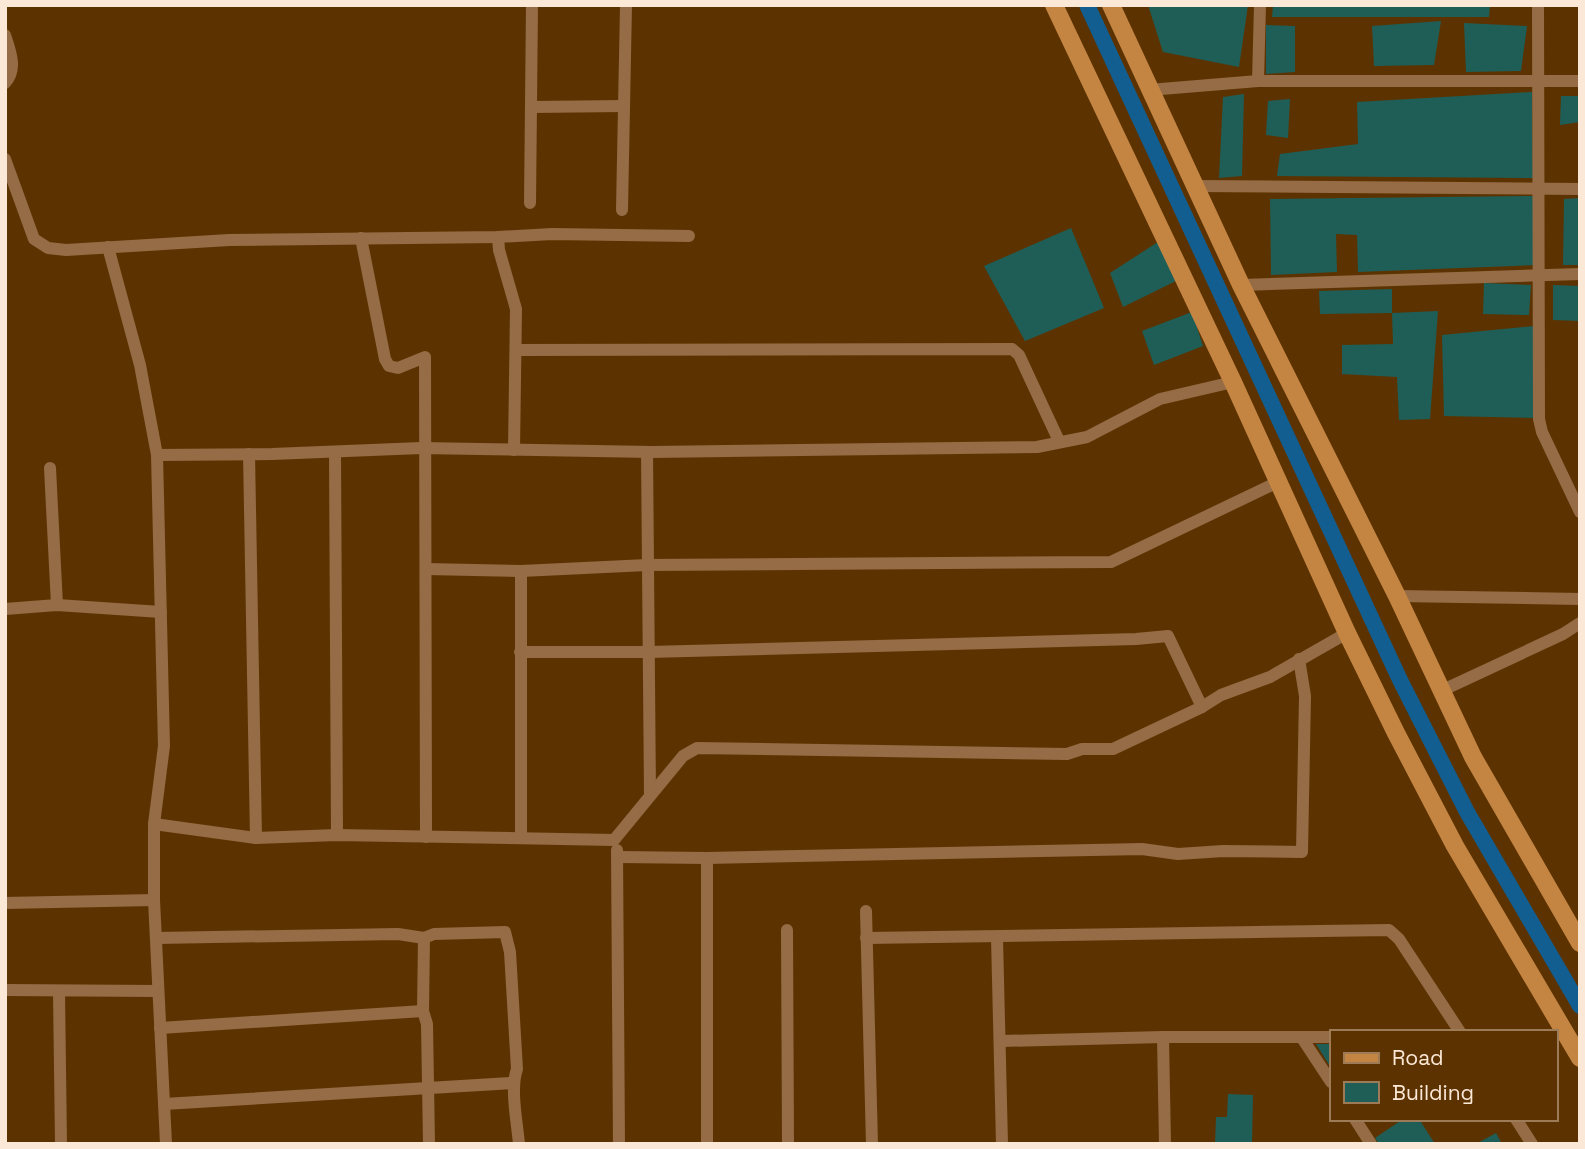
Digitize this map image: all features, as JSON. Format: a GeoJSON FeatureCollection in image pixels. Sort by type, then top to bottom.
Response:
{"type":"FeatureCollection","features":[{"type":"Feature","properties":{"kind":"main road"},"geometry":{"type":"LineString","coordinates":[[1055,5],[1233,382],[1347,633],[1455,846],[1580,1058]]}},
{"type":"Feature","properties":{"kind":"main road"},"geometry":{"type":"LineString","coordinates":[[1111,5],[1241,285],[1397,596],[1473,757],[1580,943]]}},
{"type":"Feature","properties":{"kind":"street"},"geometry":{"type":"LineString","coordinates":[[530,203],[532,5]]}},
{"type":"Feature","properties":{"kind":"street"},"geometry":{"type":"LineString","coordinates":[[622,210],[626,5]]}},
{"type":"Feature","properties":{"kind":"street"},"geometry":{"type":"LineString","coordinates":[[1258,81],[1260,5]]}},
{"type":"Feature","properties":{"kind":"street"},"geometry":{"type":"LineString","coordinates":[[1538,5],[1539,419],[1542,432],[1580,512]]}},
{"type":"Feature","properties":{"kind":"street"},"geometry":{"type":"LineString","coordinates":[[5,35],[12,65],[10,78],[5,83]]}},
{"type":"Feature","properties":{"kind":"street"},"geometry":{"type":"LineString","coordinates":[[1149,90],[1258,81],[1580,81]]}},
{"type":"Feature","properties":{"kind":"street"},"geometry":{"type":"LineString","coordinates":[[531,107],[624,106]]}},
{"type":"Feature","properties":{"kind":"street"},"geometry":{"type":"LineString","coordinates":[[5,159],[8,178],[34,239],[48,248],[229,240],[552,234],[690,236]]}},
{"type":"Feature","properties":{"kind":"street"},"geometry":{"type":"LineString","coordinates":[[1195,186],[1580,189]]}},
{"type":"Feature","properties":{"kind":"street"},"geometry":{"type":"LineString","coordinates":[[498,237],[499,250],[516,309],[514,450]]}},
{"type":"Feature","properties":{"kind":"street"},"geometry":{"type":"LineString","coordinates":[[361,238],[385,359],[389,366],[398,368],[425,357],[423,448],[426,837]]}},
{"type":"Feature","properties":{"kind":"street"},"geometry":{"type":"LineString","coordinates":[[108,247],[140,365],[158,455],[164,746],[154,824],[154,900],[166,1144]]}},
{"type":"Feature","properties":{"kind":"street"},"geometry":{"type":"LineString","coordinates":[[1241,285],[1580,274]]}},
{"type":"Feature","properties":{"kind":"street"},"geometry":{"type":"LineString","coordinates":[[516,350],[1012,349],[1019,355],[1059,441]]}},
{"type":"Feature","properties":{"kind":"street"},"geometry":{"type":"LineString","coordinates":[[158,455],[423,448],[647,452],[1037,447],[1087,437],[1160,399],[1233,382]]}},
{"type":"Feature","properties":{"kind":"street"},"geometry":{"type":"LineString","coordinates":[[335,452],[337,835]]}},
{"type":"Feature","properties":{"kind":"street"},"geometry":{"type":"LineString","coordinates":[[647,452],[650,795]]}},
{"type":"Feature","properties":{"kind":"street"},"geometry":{"type":"LineString","coordinates":[[249,454],[256,838]]}},
{"type":"Feature","properties":{"kind":"street"},"geometry":{"type":"LineString","coordinates":[[50,468],[57,605]]}},
{"type":"Feature","properties":{"kind":"street"},"geometry":{"type":"LineString","coordinates":[[426,569],[1111,562],[1278,482]]}},
{"type":"Feature","properties":{"kind":"street"},"geometry":{"type":"LineString","coordinates":[[521,570],[521,838]]}},
{"type":"Feature","properties":{"kind":"street"},"geometry":{"type":"LineString","coordinates":[[1397,596],[1580,599]]}},
{"type":"Feature","properties":{"kind":"street"},"geometry":{"type":"LineString","coordinates":[[5,609],[57,605],[161,612]]}},
{"type":"Feature","properties":{"kind":"street"},"geometry":{"type":"LineString","coordinates":[[1443,690],[1563,634],[1580,623]]}},
{"type":"Feature","properties":{"kind":"street"},"geometry":{"type":"LineString","coordinates":[[614,840],[683,756],[697,748],[1068,754],[1082,748],[1113,749],[1222,695],[1269,677],[1347,633]]}},
{"type":"Feature","properties":{"kind":"street"},"geometry":{"type":"LineString","coordinates":[[520,652],[649,652],[1168,636],[1202,707]]}},
{"type":"Feature","properties":{"kind":"street"},"geometry":{"type":"LineString","coordinates":[[619,857],[707,858],[1142,849],[1178,854],[1223,851],[1302,852],[1305,696],[1298,659]]}},
{"type":"Feature","properties":{"kind":"street"},"geometry":{"type":"LineString","coordinates":[[154,824],[256,838],[337,835],[614,840]]}},
{"type":"Feature","properties":{"kind":"street"},"geometry":{"type":"LineString","coordinates":[[614,840],[619,857],[618,1144]]}},
{"type":"Feature","properties":{"kind":"street"},"geometry":{"type":"LineString","coordinates":[[707,858],[707,1144]]}},
{"type":"Feature","properties":{"kind":"street"},"geometry":{"type":"LineString","coordinates":[[5,902],[154,900]]}},
{"type":"Feature","properties":{"kind":"street"},"geometry":{"type":"LineString","coordinates":[[866,911],[872,1144]]}},
{"type":"Feature","properties":{"kind":"street"},"geometry":{"type":"LineString","coordinates":[[787,930],[788,1144]]}},
{"type":"Feature","properties":{"kind":"street"},"geometry":{"type":"LineString","coordinates":[[866,939],[1389,930],[1399,939],[1459,1030]]}},
{"type":"Feature","properties":{"kind":"street"},"geometry":{"type":"LineString","coordinates":[[156,938],[398,934],[424,938],[434,934],[505,932],[510,952],[517,1069],[512,1083],[517,1106],[519,1144]]}},
{"type":"Feature","properties":{"kind":"street"},"geometry":{"type":"LineString","coordinates":[[424,938],[423,1011],[427,1024],[429,1144]]}},
{"type":"Feature","properties":{"kind":"street"},"geometry":{"type":"LineString","coordinates":[[997,938],[1002,1144]]}},
{"type":"Feature","properties":{"kind":"street"},"geometry":{"type":"LineString","coordinates":[[5,990],[158,991]]}},
{"type":"Feature","properties":{"kind":"street"},"geometry":{"type":"LineString","coordinates":[[59,992],[61,1144]]}},
{"type":"Feature","properties":{"kind":"street"},"geometry":{"type":"LineString","coordinates":[[160,1028],[423,1011]]}},
{"type":"Feature","properties":{"kind":"street"},"geometry":{"type":"LineString","coordinates":[[1163,1037],[1165,1144]]}},
{"type":"Feature","properties":{"kind":"street"},"geometry":{"type":"LineString","coordinates":[[1001,1041],[1330,1037]]}},
{"type":"Feature","properties":{"kind":"street"},"geometry":{"type":"LineString","coordinates":[[1302,1038],[1330,1080]]}},
{"type":"Feature","properties":{"kind":"street"},"geometry":{"type":"LineString","coordinates":[[164,1104],[512,1083]]}},
{"type":"Feature","properties":{"kind":"street"},"geometry":{"type":"LineString","coordinates":[[1356,1121],[1371,1144]]}},
{"type":"Feature","properties":{"kind":"street"},"geometry":{"type":"LineString","coordinates":[[1517,1121],[1532,1144]]}},
{"type":"Feature","properties":{"kind":"building"},"geometry":{"type":"Polygon","coordinates":[[[1148,5],[1248,5],[1239,67],[1163,52],[1148,5]]]}},
{"type":"Feature","properties":{"kind":"building"},"geometry":{"type":"Polygon","coordinates":[[[1273,5],[1490,5],[1489,17],[1272,17],[1273,5]]]}},
{"type":"Feature","properties":{"kind":"building"},"geometry":{"type":"Polygon","coordinates":[[[1441,21],[1434,65],[1374,66],[1372,26],[1441,21]]]}},
{"type":"Feature","properties":{"kind":"building"},"geometry":{"type":"Polygon","coordinates":[[[1464,23],[1527,26],[1521,71],[1466,72],[1464,23]]]}},
{"type":"Feature","properties":{"kind":"building"},"geometry":{"type":"Polygon","coordinates":[[[1266,25],[1295,26],[1295,72],[1266,74],[1266,25]]]}},
{"type":"Feature","properties":{"kind":"building"},"geometry":{"type":"Polygon","coordinates":[[[1532,92],[1533,178],[1277,176],[1280,154],[1358,144],[1357,102],[1532,92]]]}},
{"type":"Feature","properties":{"kind":"building"},"geometry":{"type":"Polygon","coordinates":[[[1244,94],[1242,176],[1219,178],[1223,97],[1244,94]]]}},
{"type":"Feature","properties":{"kind":"building"},"geometry":{"type":"Polygon","coordinates":[[[1561,96],[1580,96],[1580,122],[1560,125],[1561,96]]]}},
{"type":"Feature","properties":{"kind":"building"},"geometry":{"type":"Polygon","coordinates":[[[1290,99],[1288,138],[1266,135],[1268,101],[1290,99]]]}},
{"type":"Feature","properties":{"kind":"building"},"geometry":{"type":"Polygon","coordinates":[[[1535,196],[1536,265],[1358,272],[1357,235],[1336,234],[1337,272],[1271,275],[1270,199],[1535,196]]]}},
{"type":"Feature","properties":{"kind":"building"},"geometry":{"type":"Polygon","coordinates":[[[1580,198],[1580,265],[1563,265],[1564,199],[1580,198]]]}},
{"type":"Feature","properties":{"kind":"building"},"geometry":{"type":"Polygon","coordinates":[[[1071,228],[1104,308],[1025,341],[984,266],[1071,228]]]}},
{"type":"Feature","properties":{"kind":"building"},"geometry":{"type":"Polygon","coordinates":[[[1161,240],[1180,279],[1123,307],[1110,273],[1161,240]]]}},
{"type":"Feature","properties":{"kind":"building"},"geometry":{"type":"Polygon","coordinates":[[[1484,283],[1531,285],[1529,315],[1483,314],[1484,283]]]}},
{"type":"Feature","properties":{"kind":"building"},"geometry":{"type":"Polygon","coordinates":[[[1553,285],[1580,286],[1580,321],[1553,320],[1553,285]]]}},
{"type":"Feature","properties":{"kind":"building"},"geometry":{"type":"Polygon","coordinates":[[[1392,289],[1392,313],[1320,314],[1319,291],[1392,289]]]}},
{"type":"Feature","properties":{"kind":"building"},"geometry":{"type":"Polygon","coordinates":[[[1438,311],[1430,419],[1399,420],[1397,377],[1342,374],[1342,345],[1393,344],[1392,313],[1438,311]]]}},
{"type":"Feature","properties":{"kind":"building"},"geometry":{"type":"Polygon","coordinates":[[[1192,312],[1203,346],[1154,365],[1142,331],[1192,312]]]}},
{"type":"Feature","properties":{"kind":"building"},"geometry":{"type":"Polygon","coordinates":[[[1535,326],[1535,418],[1444,416],[1442,335],[1535,326]]]}},
{"type":"Feature","properties":{"kind":"building"},"geometry":{"type":"Polygon","coordinates":[[[1316,1044],[1330,1044],[1330,1066],[1316,1044]]]}},
{"type":"Feature","properties":{"kind":"building"},"geometry":{"type":"Polygon","coordinates":[[[1228,1094],[1253,1095],[1252,1144],[1215,1144],[1216,1117],[1227,1117],[1228,1094]]]}},
{"type":"Feature","properties":{"kind":"building"},"geometry":{"type":"Polygon","coordinates":[[[1400,1121],[1420,1121],[1435,1144],[1379,1144],[1375,1138],[1400,1121]]]}},
{"type":"Feature","properties":{"kind":"building"},"geometry":{"type":"Polygon","coordinates":[[[1496,1133],[1502,1144],[1476,1144],[1496,1133]]]}},
{"type":"Feature","properties":{"kind":"waterway"},"geometry":{"type":"LineString","coordinates":[[1087,5],[1400,680],[1467,812],[1580,1006]]}}]}
